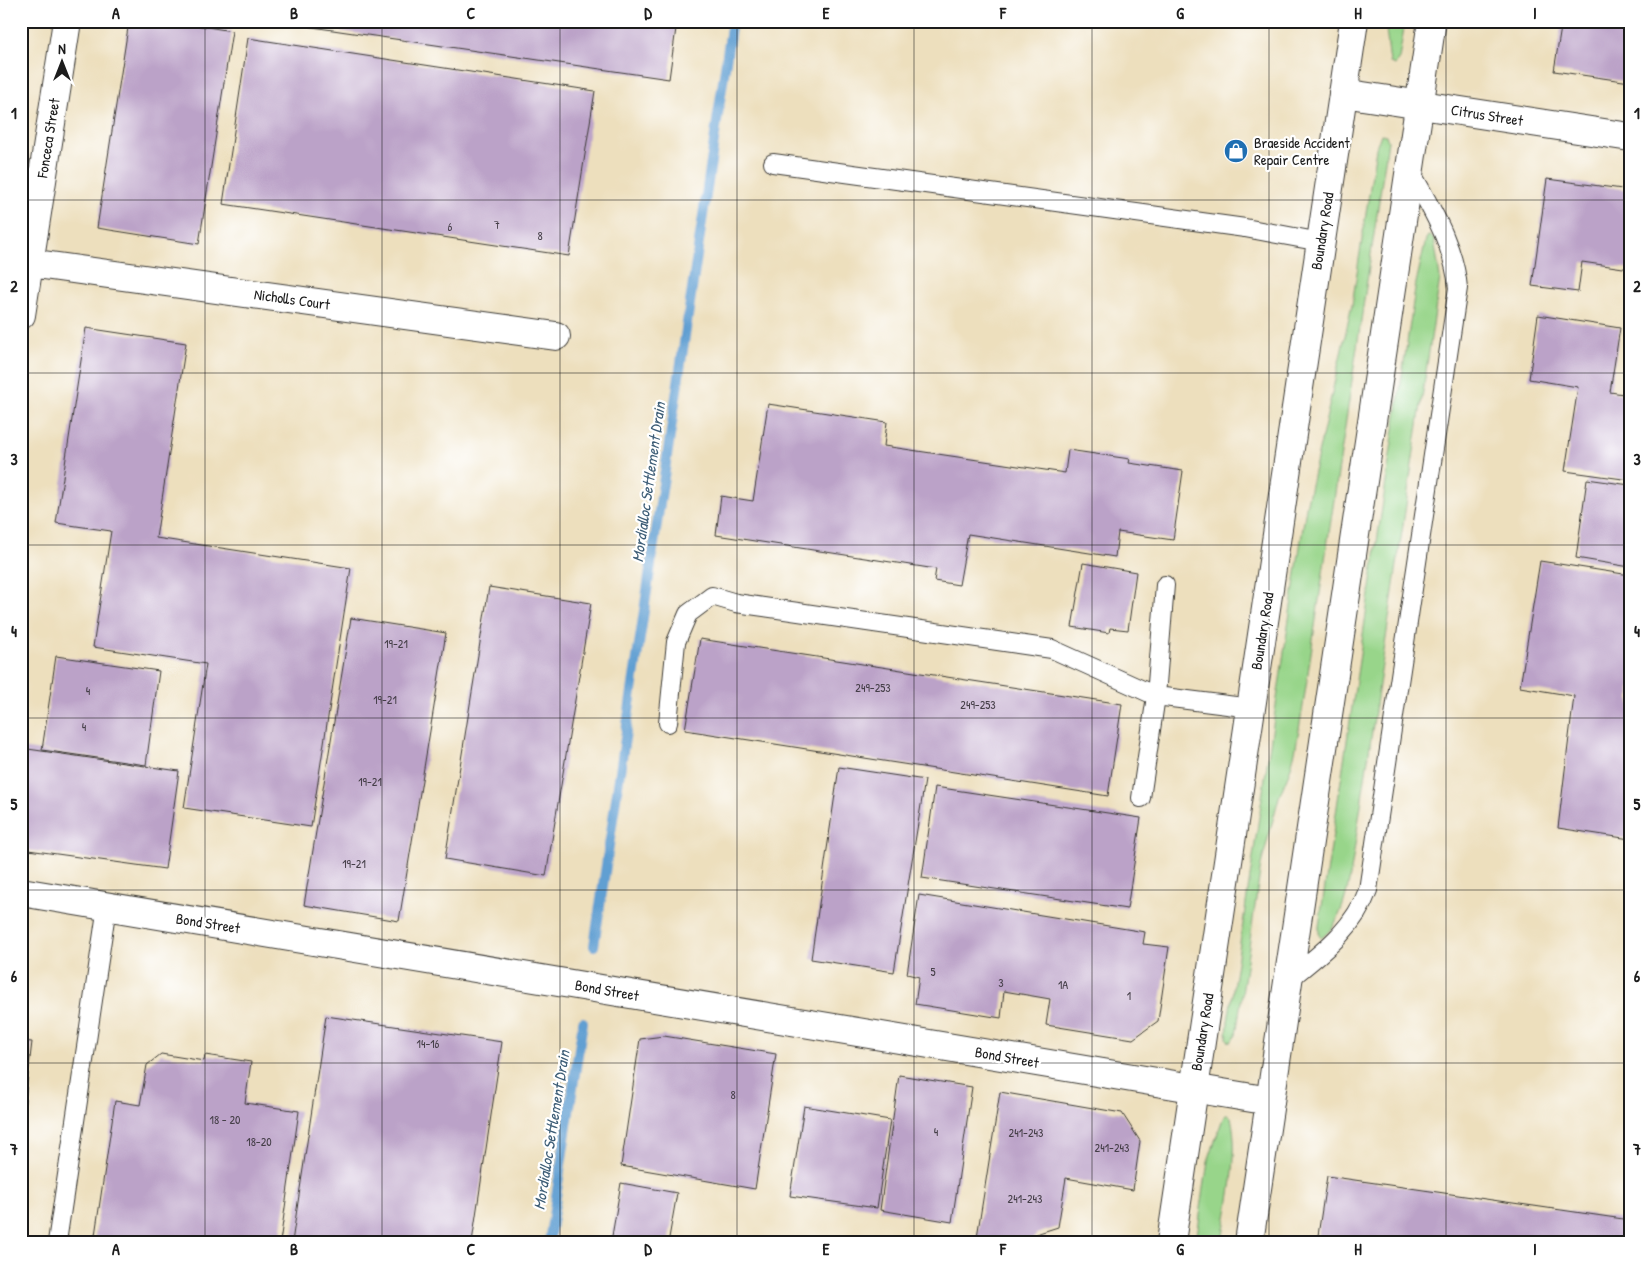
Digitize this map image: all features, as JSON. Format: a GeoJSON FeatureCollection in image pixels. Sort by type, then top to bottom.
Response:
{"type":"FeatureCollection","features":[{"type":"Feature","properties":{"kind":"main road","name":"Fonceca Street"},"geometry":{"type":"LineString","coordinates":[[21,315],[67,21]]}},
{"type":"Feature","properties":{"kind":"main road","name":"Boundary Road"},"geometry":{"type":"LineString","coordinates":[[1171,1242],[1354,21]]}},
{"type":"Feature","properties":{"kind":"main road"},"geometry":{"type":"LineString","coordinates":[[1249,1242],[1432,21]]}},
{"type":"Feature","properties":{"kind":"main road","name":"Citrus Street"},"geometry":{"type":"LineString","coordinates":[[1343,93],[1630,137]]}},
{"type":"Feature","properties":{"kind":"main road","name":"Nicholls Court"},"geometry":{"type":"LineString","coordinates":[[29,263],[556,336]]}},
{"type":"Feature","properties":{"kind":"main road","name":"Bond Street"},"geometry":{"type":"LineString","coordinates":[[21,892],[1270,1101]]}},
{"type":"Feature","properties":{"kind":"lane"},"geometry":{"type":"LineString","coordinates":[[773,162],[1245,228],[1321,242]]}},
{"type":"Feature","properties":{"kind":"lane"},"geometry":{"type":"LineString","coordinates":[[1288,980],[1336,940],[1355,918],[1368,890],[1373,860],[1458,288],[1453,258],[1442,229],[1410,170]]}},
{"type":"Feature","properties":{"kind":"lane"},"geometry":{"type":"LineString","coordinates":[[1141,798],[1156,696],[1165,586]]}},
{"type":"Feature","properties":{"kind":"lane"},"geometry":{"type":"LineString","coordinates":[[668,723],[676,642],[688,614],[712,596],[736,603],[1052,649],[1156,696],[1251,708]]}},
{"type":"Feature","properties":{"kind":"lane"},"geometry":{"type":"LineString","coordinates":[[57,1242],[106,906]]}},
{"type":"Feature","properties":{"kind":"green space"},"geometry":{"type":"Polygon","coordinates":[[[1385,21],[1405,21],[1399,59],[1395,65],[1390,63],[1385,21]]]}},
{"type":"Feature","properties":{"kind":"green space"},"geometry":{"type":"Polygon","coordinates":[[[1381,134],[1386,135],[1388,141],[1303,706],[1295,752],[1279,797],[1261,865],[1236,1035],[1229,1042],[1227,1038],[1228,1022],[1306,507],[1352,305],[1376,148],[1381,134]]]}},
{"type":"Feature","properties":{"kind":"green space"},"geometry":{"type":"Polygon","coordinates":[[[1428,236],[1434,239],[1440,278],[1352,865],[1346,895],[1339,915],[1328,932],[1321,938],[1319,926],[1416,283],[1428,236]]]}},
{"type":"Feature","properties":{"kind":"green space"},"geometry":{"type":"Polygon","coordinates":[[[1227,1114],[1231,1117],[1234,1163],[1222,1242],[1196,1242],[1208,1161],[1223,1118],[1227,1114]]]}},
{"type":"Feature","properties":{"kind":"building"},"geometry":{"type":"Polygon","coordinates":[[[129,21],[169,21],[232,31],[199,244],[97,228],[129,21]]]}},
{"type":"Feature","properties":{"kind":"building"},"geometry":{"type":"Polygon","coordinates":[[[271,21],[677,21],[669,79],[271,21]]]}},
{"type":"Feature","properties":{"kind":"building"},"geometry":{"type":"Polygon","coordinates":[[[1562,21],[1630,21],[1630,82],[1554,71],[1562,21]]]}},
{"type":"Feature","properties":{"kind":"building"},"geometry":{"type":"Polygon","coordinates":[[[248,38],[595,91],[569,256],[223,204],[248,38]]]}},
{"type":"Feature","properties":{"kind":"building"},"geometry":{"type":"Polygon","coordinates":[[[1547,179],[1630,190],[1630,269],[1582,262],[1578,292],[1532,286],[1547,179]]]}},
{"type":"Feature","properties":{"kind":"building"},"geometry":{"type":"Polygon","coordinates":[[[1538,315],[1620,328],[1610,392],[1630,395],[1630,480],[1565,471],[1578,387],[1529,379],[1538,315]]]}},
{"type":"Feature","properties":{"kind":"building"},"geometry":{"type":"Polygon","coordinates":[[[86,328],[186,343],[156,538],[351,568],[311,827],[184,808],[206,664],[93,647],[111,531],[56,523],[86,328]]]}},
{"type":"Feature","properties":{"kind":"building"},"geometry":{"type":"Polygon","coordinates":[[[768,404],[887,422],[884,446],[1065,473],[1068,450],[1130,459],[1129,463],[1183,471],[1173,540],[1118,532],[1115,557],[968,534],[959,585],[934,581],[936,569],[716,535],[721,496],[753,501],[768,404]]]}},
{"type":"Feature","properties":{"kind":"building"},"geometry":{"type":"Polygon","coordinates":[[[1587,479],[1630,485],[1630,567],[1576,558],[1587,479]]]}},
{"type":"Feature","properties":{"kind":"building"},"geometry":{"type":"Polygon","coordinates":[[[1540,561],[1630,575],[1630,839],[1558,828],[1574,696],[1520,687],[1540,561]]]}},
{"type":"Feature","properties":{"kind":"building"},"geometry":{"type":"Polygon","coordinates":[[[1083,563],[1136,572],[1128,630],[1110,628],[1109,633],[1072,627],[1083,563]]]}},
{"type":"Feature","properties":{"kind":"building"},"geometry":{"type":"Polygon","coordinates":[[[489,587],[591,603],[546,876],[445,859],[489,587]]]}},
{"type":"Feature","properties":{"kind":"building"},"geometry":{"type":"Polygon","coordinates":[[[351,618],[446,633],[399,921],[304,905],[351,618]]]}},
{"type":"Feature","properties":{"kind":"building"},"geometry":{"type":"Polygon","coordinates":[[[700,639],[1122,704],[1108,796],[685,730],[700,639]]]}},
{"type":"Feature","properties":{"kind":"building"},"geometry":{"type":"Polygon","coordinates":[[[56,656],[159,671],[146,765],[42,750],[56,656]]]}},
{"type":"Feature","properties":{"kind":"building"},"geometry":{"type":"Polygon","coordinates":[[[21,748],[179,771],[165,869],[21,849],[21,748]]]}},
{"type":"Feature","properties":{"kind":"building"},"geometry":{"type":"Polygon","coordinates":[[[839,767],[925,780],[894,972],[811,959],[839,767]]]}},
{"type":"Feature","properties":{"kind":"building"},"geometry":{"type":"Polygon","coordinates":[[[935,787],[1141,818],[1127,909],[922,878],[935,787]]]}},
{"type":"Feature","properties":{"kind":"building"},"geometry":{"type":"Polygon","coordinates":[[[919,895],[1145,932],[1143,944],[1169,947],[1158,1021],[1133,1039],[1046,1025],[1050,999],[1004,991],[1001,1018],[915,1004],[919,977],[907,974],[919,895]]]}},
{"type":"Feature","properties":{"kind":"building"},"geometry":{"type":"Polygon","coordinates":[[[326,1016],[502,1042],[472,1242],[292,1242],[326,1016]]]}},
{"type":"Feature","properties":{"kind":"building"},"geometry":{"type":"Polygon","coordinates":[[[664,1036],[776,1054],[755,1189],[621,1166],[640,1039],[664,1036]]]}},
{"type":"Feature","properties":{"kind":"building"},"geometry":{"type":"Polygon","coordinates":[[[21,1041],[32,1042],[22,1125],[21,1125],[21,1041]]]}},
{"type":"Feature","properties":{"kind":"building"},"geometry":{"type":"Polygon","coordinates":[[[161,1054],[204,1061],[205,1055],[251,1062],[245,1103],[299,1111],[280,1242],[94,1242],[115,1101],[140,1105],[147,1065],[161,1054]]]}},
{"type":"Feature","properties":{"kind":"building"},"geometry":{"type":"Polygon","coordinates":[[[899,1075],[972,1087],[952,1222],[880,1210],[899,1075]]]}},
{"type":"Feature","properties":{"kind":"building"},"geometry":{"type":"Polygon","coordinates":[[[1000,1092],[1122,1113],[1140,1141],[1133,1190],[1066,1178],[1058,1227],[1036,1234],[1027,1242],[1005,1242],[977,1237],[1000,1092]]]}},
{"type":"Feature","properties":{"kind":"building"},"geometry":{"type":"Polygon","coordinates":[[[804,1106],[890,1120],[877,1208],[790,1196],[804,1106]]]}},
{"type":"Feature","properties":{"kind":"building"},"geometry":{"type":"Polygon","coordinates":[[[1327,1176],[1630,1220],[1630,1242],[1317,1242],[1327,1176]]]}},
{"type":"Feature","properties":{"kind":"building"},"geometry":{"type":"Polygon","coordinates":[[[621,1183],[677,1193],[669,1238],[684,1242],[611,1242],[621,1183]]]}},
{"type":"Feature","properties":{"kind":"waterway","name":"Mordialloc Settlement Drain"},"geometry":{"type":"LineString","coordinates":[[594,946],[732,21]]}},
{"type":"Feature","properties":{"kind":"waterway","name":"Mordialloc Settlement Drain"},"geometry":{"type":"LineString","coordinates":[[549,1242],[583,1022]]}},
{"type":"Feature","properties":{"kind":"place","name":"Braeside Accident Repair Centre"},"geometry":{"type":"Point","coordinates":[1236,151]}}]}
